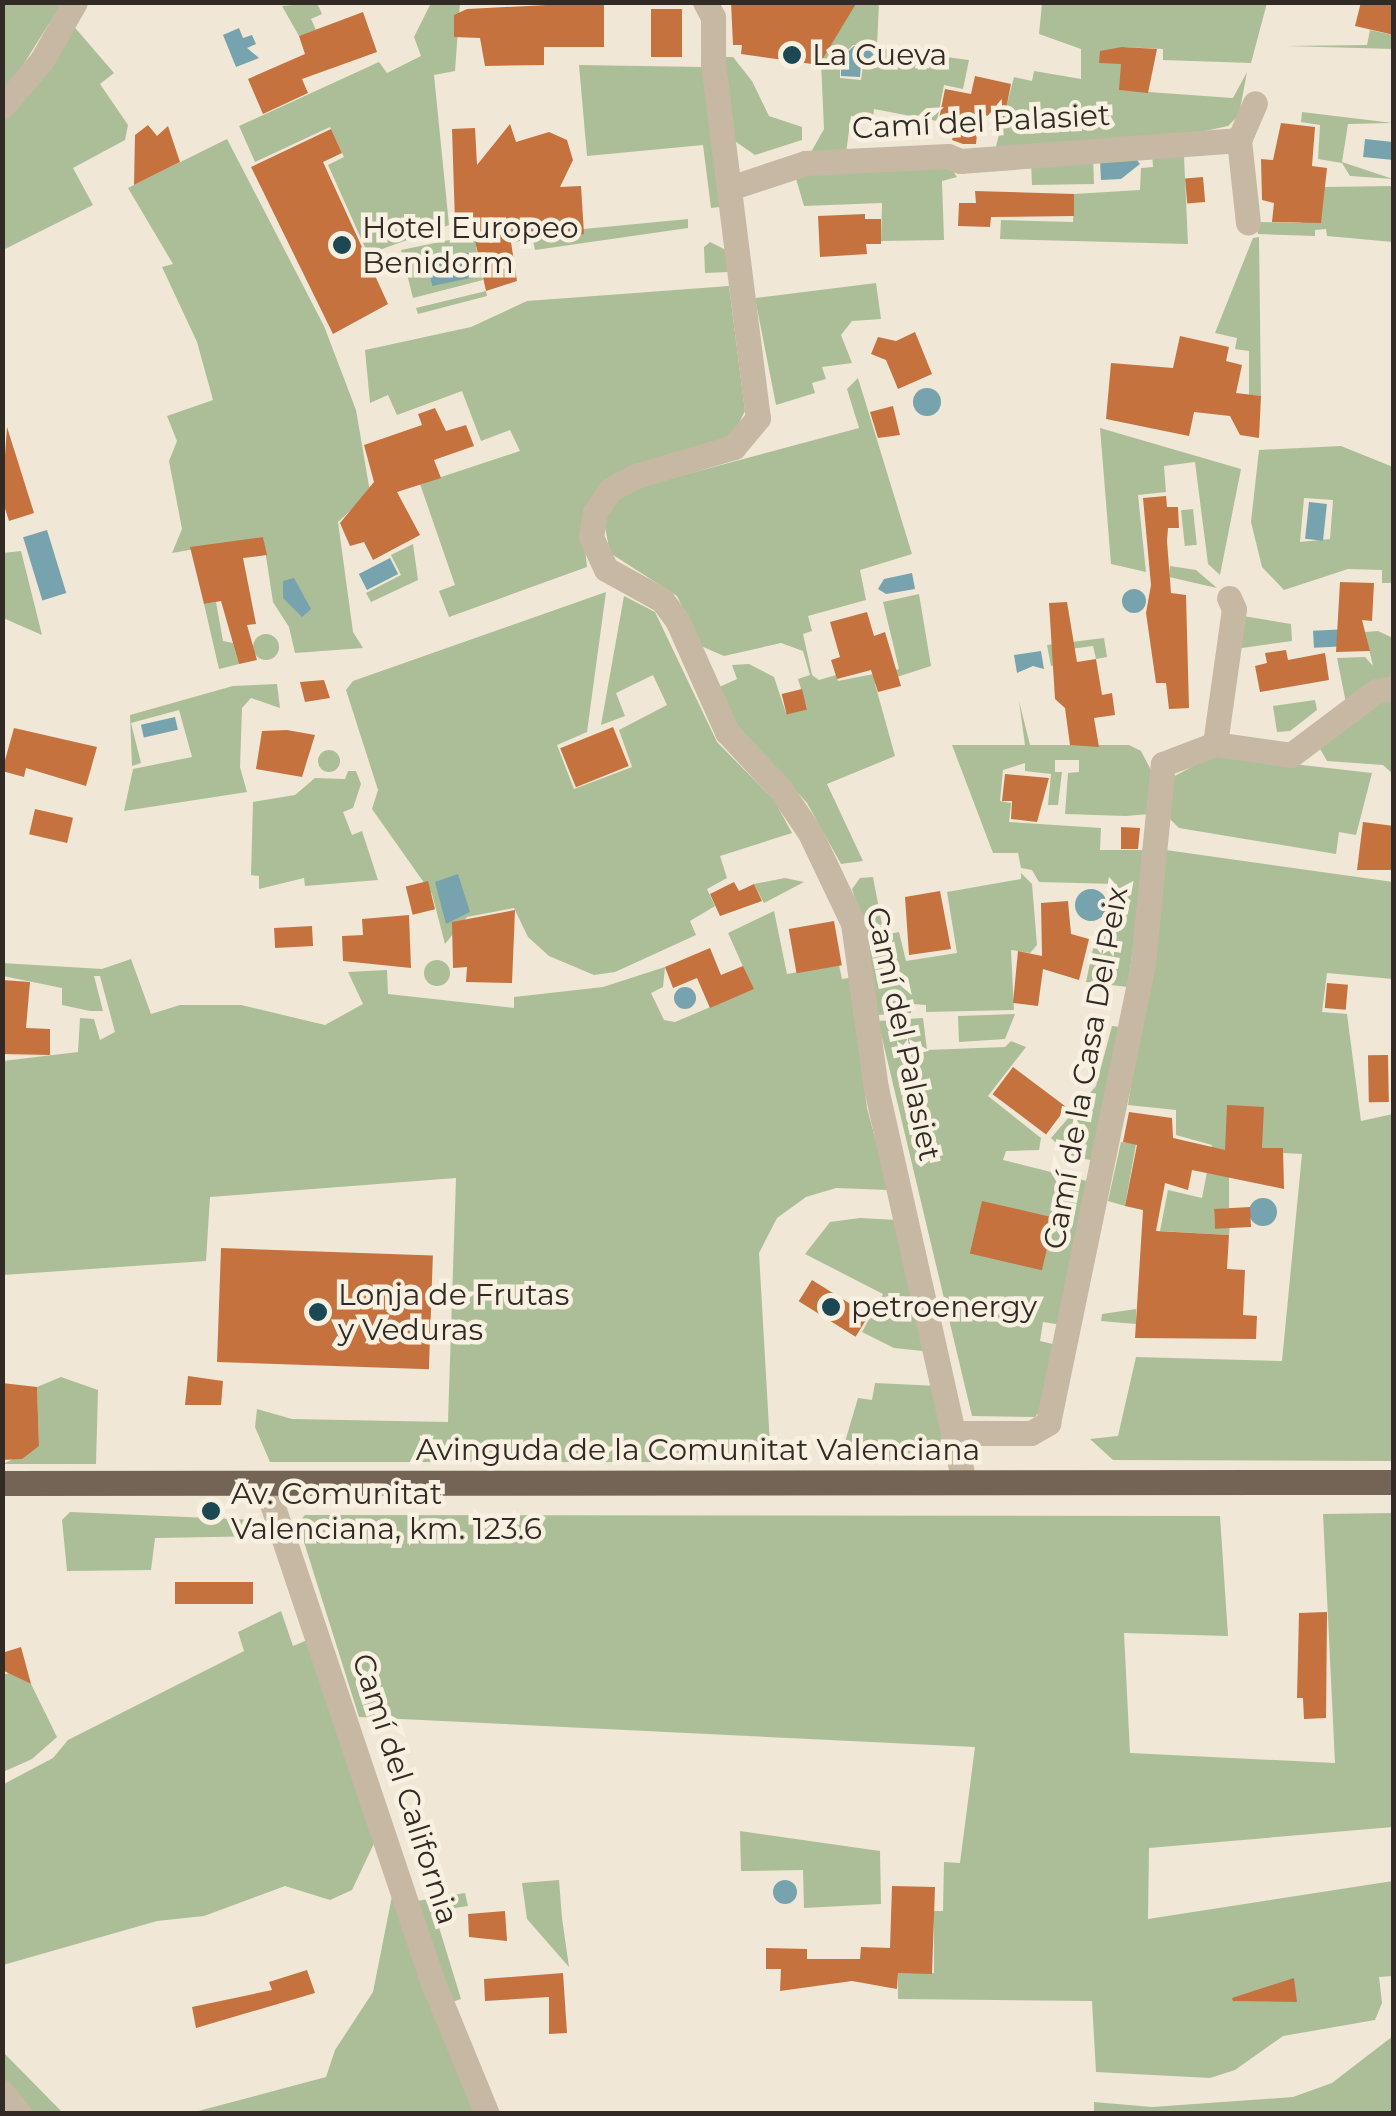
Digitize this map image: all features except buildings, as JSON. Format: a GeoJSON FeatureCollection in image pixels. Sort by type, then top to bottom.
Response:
{"type":"FeatureCollection","features":[{"type":"Feature","properties":{"kind":"main road","name":"Avinguda de la Comunitat Valenciana"},"geometry":{"type":"LineString","coordinates":[[2,1484],[1394,1482]]}},
{"type":"Feature","properties":{"kind":"lane"},"geometry":{"type":"LineString","coordinates":[[2,106],[42,60],[75,2]]}},
{"type":"Feature","properties":{"kind":"lane","name":"Camí del Palasiet"},"geometry":{"type":"LineString","coordinates":[[705,2],[713,17],[758,418],[734,447],[635,476],[610,490],[595,512],[591,537],[606,568],[662,600],[678,620],[726,732],[781,790],[852,923],[876,1088],[957,1433],[964,1481]]}},
{"type":"Feature","properties":{"kind":"lane"},"geometry":{"type":"LineString","coordinates":[[1248,224],[1239,140],[1255,104]]}},
{"type":"Feature","properties":{"kind":"lane","name":"Camí del Palasiet"},"geometry":{"type":"LineString","coordinates":[[730,188],[805,164],[948,156],[960,161],[1239,140]]}},
{"type":"Feature","properties":{"kind":"lane"},"geometry":{"type":"LineString","coordinates":[[1215,744],[1234,609],[1229,598]]}},
{"type":"Feature","properties":{"kind":"lane","name":"Camí de la Casa Del Peix"},"geometry":{"type":"LineString","coordinates":[[957,1433],[1031,1433],[1048,1423],[1143,963],[1163,764],[1215,744],[1291,755],[1376,691],[1394,688]]}},
{"type":"Feature","properties":{"kind":"lane","name":"Camí del California"},"geometry":{"type":"LineString","coordinates":[[265,1484],[432,1980],[488,2114]]}},
{"type":"Feature","properties":{"kind":"lane"},"geometry":{"type":"LineString","coordinates":[[2,2092],[20,2114]]}},
{"type":"Feature","properties":{"kind":"green space"},"geometry":{"type":"Polygon","coordinates":[[[3,3],[62,3],[3,97],[3,3]]]}},
{"type":"Feature","properties":{"kind":"green space"},"geometry":{"type":"Polygon","coordinates":[[[317,3],[322,14],[311,19],[316,30],[299,36],[282,6],[317,3]]]}},
{"type":"Feature","properties":{"kind":"green space"},"geometry":{"type":"Polygon","coordinates":[[[431,3],[460,3],[455,71],[434,75],[449,225],[368,254],[328,165],[344,157],[330,127],[255,162],[239,126],[379,62],[387,73],[421,56],[414,37],[431,3]]]}},
{"type":"Feature","properties":{"kind":"green space"},"geometry":{"type":"Polygon","coordinates":[[[805,3],[879,3],[877,47],[853,45],[840,58],[840,78],[861,80],[863,66],[877,68],[879,48],[969,60],[963,89],[944,85],[937,121],[874,109],[873,119],[851,116],[846,153],[810,154],[824,129],[821,62],[805,3]]]}},
{"type":"Feature","properties":{"kind":"green space"},"geometry":{"type":"Polygon","coordinates":[[[1042,3],[1267,3],[1251,63],[1163,60],[1163,49],[1122,47],[1120,90],[1233,98],[1247,72],[1239,115],[1228,126],[1205,131],[995,150],[1014,77],[1032,81],[1034,71],[1081,79],[1081,49],[1039,34],[1042,3]]]}},
{"type":"Feature","properties":{"kind":"green space"},"geometry":{"type":"Polygon","coordinates":[[[71,23],[114,73],[100,84],[128,125],[125,140],[73,168],[93,205],[3,250],[3,117],[71,23]]]}},
{"type":"Feature","properties":{"kind":"green space"},"geometry":{"type":"Polygon","coordinates":[[[1370,30],[1393,35],[1393,49],[1286,46],[1367,45],[1370,30]]]}},
{"type":"Feature","properties":{"kind":"green space"},"geometry":{"type":"Polygon","coordinates":[[[725,57],[733,57],[752,81],[769,116],[802,127],[802,140],[755,155],[729,137],[725,57]]]}},
{"type":"Feature","properties":{"kind":"green space"},"geometry":{"type":"Polygon","coordinates":[[[579,65],[704,67],[720,207],[711,208],[703,145],[587,156],[579,65]]]}},
{"type":"Feature","properties":{"kind":"green space"},"geometry":{"type":"Polygon","coordinates":[[[1302,112],[1393,123],[1348,124],[1342,162],[1393,179],[1350,176],[1342,163],[1318,159],[1320,125],[1301,122],[1302,112]]]}},
{"type":"Feature","properties":{"kind":"green space"},"geometry":{"type":"Polygon","coordinates":[[[227,139],[324,326],[356,410],[370,492],[338,522],[353,632],[363,648],[295,653],[289,627],[273,602],[263,537],[172,553],[182,529],[169,461],[177,441],[167,416],[213,400],[197,342],[162,267],[173,264],[128,188],[227,139]]]}},
{"type":"Feature","properties":{"kind":"green space"},"geometry":{"type":"Polygon","coordinates":[[[1152,151],[1184,156],[1188,244],[1000,239],[1001,220],[1073,222],[1074,194],[1140,190],[1141,168],[1153,167],[1152,151]]]}},
{"type":"Feature","properties":{"kind":"green space"},"geometry":{"type":"Polygon","coordinates":[[[1093,156],[1094,184],[1032,185],[1031,163],[1093,156]]]}},
{"type":"Feature","properties":{"kind":"green space"},"geometry":{"type":"Polygon","coordinates":[[[947,162],[957,177],[942,181],[944,240],[881,241],[882,203],[804,206],[794,172],[947,162]]]}},
{"type":"Feature","properties":{"kind":"green space"},"geometry":{"type":"Polygon","coordinates":[[[1393,186],[1393,242],[1327,236],[1326,229],[1315,230],[1315,236],[1258,234],[1256,222],[1301,223],[1325,187],[1393,186]]]}},
{"type":"Feature","properties":{"kind":"green space"},"geometry":{"type":"Polygon","coordinates":[[[688,219],[688,228],[535,250],[533,240],[584,229],[688,219]]]}},
{"type":"Feature","properties":{"kind":"green space"},"geometry":{"type":"Polygon","coordinates":[[[493,231],[495,245],[476,247],[483,280],[413,298],[401,250],[493,231]]]}},
{"type":"Feature","properties":{"kind":"green space"},"geometry":{"type":"Polygon","coordinates":[[[1259,237],[1261,396],[1249,395],[1249,351],[1235,349],[1237,338],[1215,333],[1253,238],[1259,237]]]}},
{"type":"Feature","properties":{"kind":"green space"},"geometry":{"type":"Polygon","coordinates":[[[710,242],[726,250],[728,272],[705,273],[704,247],[710,242]]]}},
{"type":"Feature","properties":{"kind":"green space"},"geometry":{"type":"Polygon","coordinates":[[[876,283],[881,319],[852,321],[841,335],[852,363],[822,367],[826,379],[812,383],[815,393],[776,405],[755,298],[876,283]]]}},
{"type":"Feature","properties":{"kind":"green space"},"geometry":{"type":"Polygon","coordinates":[[[729,286],[745,411],[734,433],[582,519],[587,567],[449,617],[439,591],[455,585],[420,484],[520,451],[510,430],[481,441],[462,391],[397,415],[388,395],[370,403],[365,350],[471,327],[527,301],[729,286]]]}},
{"type":"Feature","properties":{"kind":"green space"},"geometry":{"type":"Polygon","coordinates":[[[486,291],[487,296],[418,314],[416,308],[486,291]]]}},
{"type":"Feature","properties":{"kind":"green space"},"geometry":{"type":"Polygon","coordinates":[[[858,378],[912,554],[860,570],[866,600],[808,616],[812,631],[803,634],[812,675],[819,680],[836,675],[838,681],[899,669],[883,602],[919,594],[931,666],[875,684],[895,756],[827,784],[863,861],[841,864],[807,803],[737,725],[717,688],[737,679],[732,665],[749,664],[774,677],[786,713],[807,708],[798,679],[810,675],[803,651],[781,643],[724,656],[701,646],[677,596],[610,553],[604,522],[619,496],[654,483],[859,428],[847,389],[858,378]]]}},
{"type":"Feature","properties":{"kind":"green space"},"geometry":{"type":"Polygon","coordinates":[[[1100,428],[1241,469],[1220,575],[1208,564],[1195,462],[1164,466],[1166,492],[1138,495],[1146,572],[1111,564],[1100,428]]]}},
{"type":"Feature","properties":{"kind":"green space"},"geometry":{"type":"Polygon","coordinates":[[[1341,446],[1393,467],[1393,583],[1382,583],[1382,570],[1348,569],[1284,590],[1262,567],[1251,522],[1259,450],[1341,446]],[[1304,498],[1300,542],[1330,539],[1333,500],[1304,498]]]}},
{"type":"Feature","properties":{"kind":"green space"},"geometry":{"type":"Polygon","coordinates":[[[1193,509],[1197,545],[1185,546],[1181,510],[1193,509]]]}},
{"type":"Feature","properties":{"kind":"green space"},"geometry":{"type":"Polygon","coordinates":[[[413,544],[418,580],[371,602],[366,593],[401,575],[391,555],[413,544]]]}},
{"type":"Feature","properties":{"kind":"green space"},"geometry":{"type":"Polygon","coordinates":[[[21,551],[42,635],[3,618],[3,553],[21,551]]]}},
{"type":"Feature","properties":{"kind":"green space"},"geometry":{"type":"Polygon","coordinates":[[[1170,566],[1196,570],[1217,588],[1169,577],[1170,566]]]}},
{"type":"Feature","properties":{"kind":"green space"},"geometry":{"type":"Polygon","coordinates":[[[606,592],[587,732],[557,745],[574,789],[632,767],[619,730],[667,705],[653,675],[616,693],[625,716],[601,725],[624,596],[655,612],[717,742],[774,800],[792,833],[720,856],[727,878],[707,889],[715,906],[690,921],[696,935],[615,972],[594,975],[549,956],[528,937],[514,908],[467,917],[445,944],[432,894],[372,809],[378,790],[346,690],[353,681],[606,592]]]}},
{"type":"Feature","properties":{"kind":"green space"},"geometry":{"type":"Polygon","coordinates":[[[216,602],[223,641],[233,643],[239,664],[219,669],[204,604],[216,602]]]}},
{"type":"Feature","properties":{"kind":"green space"},"geometry":{"type":"Polygon","coordinates":[[[1243,616],[1291,624],[1292,641],[1235,649],[1243,616]]]}},
{"type":"Feature","properties":{"kind":"green space"},"geometry":{"type":"Polygon","coordinates":[[[1378,631],[1393,638],[1393,677],[1346,703],[1337,658],[1365,657],[1373,666],[1365,632],[1378,631]]]}},
{"type":"Feature","properties":{"kind":"green space"},"geometry":{"type":"Polygon","coordinates":[[[266,634],[275,638],[279,647],[275,656],[266,660],[257,656],[253,647],[257,638],[266,634]]]}},
{"type":"Feature","properties":{"kind":"green space"},"geometry":{"type":"Polygon","coordinates":[[[1104,638],[1107,657],[1096,659],[1093,646],[1055,651],[1057,665],[1051,666],[1047,645],[1104,638]]]}},
{"type":"Feature","properties":{"kind":"green space"},"geometry":{"type":"Polygon","coordinates":[[[277,684],[280,708],[251,698],[242,708],[240,767],[247,792],[124,811],[133,769],[192,757],[179,710],[131,723],[141,763],[132,766],[130,715],[233,686],[277,684]]]}},
{"type":"Feature","properties":{"kind":"green space"},"geometry":{"type":"Polygon","coordinates":[[[1393,697],[1393,774],[1383,765],[1327,761],[1319,747],[1379,701],[1393,697]]]}},
{"type":"Feature","properties":{"kind":"green space"},"geometry":{"type":"Polygon","coordinates":[[[1315,700],[1317,710],[1290,731],[1277,732],[1273,706],[1315,700]]]}},
{"type":"Feature","properties":{"kind":"green space"},"geometry":{"type":"Polygon","coordinates":[[[1019,701],[1030,745],[1129,745],[1141,751],[1153,774],[1149,814],[1126,816],[1065,814],[1068,773],[1079,772],[1079,760],[1055,760],[1055,772],[1062,772],[1058,805],[1048,805],[1051,774],[1025,771],[1025,763],[1003,770],[1000,801],[1011,803],[1009,822],[1101,828],[1100,850],[1145,850],[1128,987],[1086,982],[1097,930],[1114,931],[1117,884],[1039,882],[1032,870],[1021,868],[1018,853],[993,853],[952,745],[1025,745],[1019,701]]]}},
{"type":"Feature","properties":{"kind":"green space"},"geometry":{"type":"Polygon","coordinates":[[[329,750],[337,753],[337,769],[329,772],[321,769],[318,761],[321,753],[329,750]]]}},
{"type":"Feature","properties":{"kind":"green space"},"geometry":{"type":"Polygon","coordinates":[[[1214,755],[1372,773],[1356,835],[1339,832],[1336,854],[1179,828],[1168,817],[1171,778],[1214,755]]]}},
{"type":"Feature","properties":{"kind":"green space"},"geometry":{"type":"Polygon","coordinates":[[[348,771],[356,771],[361,784],[353,808],[343,812],[352,835],[362,831],[378,880],[305,886],[304,878],[259,889],[259,876],[251,875],[253,802],[295,795],[315,778],[345,779],[348,771]]]}},
{"type":"Feature","properties":{"kind":"green space"},"geometry":{"type":"Polygon","coordinates":[[[1166,850],[1393,882],[1393,979],[1327,973],[1322,1012],[1347,1014],[1361,1121],[1393,1114],[1393,1461],[1113,1460],[1090,1439],[1118,1436],[1136,1357],[1282,1361],[1302,1154],[1229,1150],[1229,1208],[1214,1210],[1215,1224],[1230,1223],[1229,1235],[1160,1231],[1168,1190],[1202,1198],[1212,1145],[1176,1135],[1176,1110],[1128,1105],[1166,850]]]}},
{"type":"Feature","properties":{"kind":"green space"},"geometry":{"type":"Polygon","coordinates":[[[1021,873],[1032,884],[1037,945],[1030,953],[1011,950],[1014,1010],[926,1012],[926,1005],[913,1004],[911,1013],[877,1015],[866,931],[852,889],[860,878],[873,877],[884,935],[899,932],[906,961],[957,953],[947,892],[1021,879],[1021,873]]]}},
{"type":"Feature","properties":{"kind":"green space"},"geometry":{"type":"Polygon","coordinates":[[[785,878],[804,882],[764,903],[754,884],[785,878]]]}},
{"type":"Feature","properties":{"kind":"green space"},"geometry":{"type":"Polygon","coordinates":[[[774,911],[787,974],[839,965],[842,979],[849,978],[867,1108],[889,1190],[836,1188],[806,1197],[777,1218],[759,1253],[771,1462],[270,1462],[255,1427],[257,1409],[292,1419],[448,1422],[456,1178],[210,1197],[206,1261],[3,1275],[3,1061],[78,1052],[80,1018],[94,1019],[100,1040],[115,1032],[100,976],[94,976],[103,1011],[90,1011],[62,1005],[62,988],[3,976],[2,963],[102,969],[131,959],[151,1014],[180,1005],[241,1005],[325,1025],[363,1004],[348,972],[387,970],[388,994],[514,1008],[514,997],[603,987],[665,967],[663,987],[651,993],[664,1020],[675,1022],[753,989],[728,933],[774,911]]]}},
{"type":"Feature","properties":{"kind":"green space"},"geometry":{"type":"Polygon","coordinates":[[[437,960],[446,964],[450,973],[446,982],[437,986],[428,982],[424,973],[428,964],[437,960]]]}},
{"type":"Feature","properties":{"kind":"green space"},"geometry":{"type":"Polygon","coordinates":[[[1015,1014],[1005,1039],[959,1042],[958,1016],[1015,1014]]]}},
{"type":"Feature","properties":{"kind":"green space"},"geometry":{"type":"Polygon","coordinates":[[[923,1018],[927,1050],[1005,1047],[1011,1041],[1026,1047],[988,1096],[1041,1138],[1039,1150],[1006,1151],[1003,1160],[1087,1181],[1062,1325],[1043,1322],[1040,1341],[1057,1345],[1044,1406],[1035,1417],[972,1416],[878,1021],[923,1018]]]}},
{"type":"Feature","properties":{"kind":"green space"},"geometry":{"type":"Polygon","coordinates":[[[1112,1026],[1121,1027],[1096,1161],[1069,1156],[1051,1138],[1096,1086],[1112,1026]]]}},
{"type":"Feature","properties":{"kind":"green space"},"geometry":{"type":"Polygon","coordinates":[[[1121,1142],[1136,1144],[1125,1206],[1108,1201],[1121,1142]]]}},
{"type":"Feature","properties":{"kind":"green space"},"geometry":{"type":"Polygon","coordinates":[[[860,1218],[897,1220],[932,1352],[894,1348],[862,1332],[883,1294],[805,1254],[830,1222],[860,1218]]]}},
{"type":"Feature","properties":{"kind":"green space"},"geometry":{"type":"Polygon","coordinates":[[[1136,1309],[1136,1324],[1101,1321],[1102,1314],[1136,1309]]]}},
{"type":"Feature","properties":{"kind":"green space"},"geometry":{"type":"Polygon","coordinates":[[[61,1377],[98,1390],[96,1464],[3,1464],[39,1446],[37,1387],[61,1377]]]}},
{"type":"Feature","properties":{"kind":"green space"},"geometry":{"type":"Polygon","coordinates":[[[875,1383],[938,1386],[945,1437],[929,1461],[839,1462],[858,1398],[872,1400],[875,1383]]]}},
{"type":"Feature","properties":{"kind":"green space"},"geometry":{"type":"Polygon","coordinates":[[[70,1512],[258,1520],[270,1536],[155,1538],[151,1570],[67,1571],[62,1520],[70,1512]]]}},
{"type":"Feature","properties":{"kind":"green space"},"geometry":{"type":"Polygon","coordinates":[[[1393,1513],[1393,1827],[1149,1848],[1148,1919],[1393,1881],[1393,1976],[1379,1977],[1382,2003],[1375,2020],[1283,2036],[1235,2070],[1210,2078],[1096,2072],[1092,2001],[898,1999],[898,1973],[934,1973],[934,1911],[943,1911],[944,1862],[960,1863],[975,1747],[359,1717],[298,1523],[305,1515],[1220,1516],[1228,1636],[1124,1633],[1130,1753],[1335,1763],[1323,1514],[1393,1513]]]}},
{"type":"Feature","properties":{"kind":"green space"},"geometry":{"type":"Polygon","coordinates":[[[281,1611],[293,1646],[312,1638],[377,1837],[352,1890],[330,1900],[285,1886],[204,1916],[157,1921],[3,1965],[2,1785],[53,1758],[68,1740],[244,1651],[238,1632],[281,1611]]]}},
{"type":"Feature","properties":{"kind":"green space"},"geometry":{"type":"Polygon","coordinates":[[[9,1673],[31,1684],[57,1737],[32,1759],[3,1772],[3,1675],[9,1673]]]}},
{"type":"Feature","properties":{"kind":"green space"},"geometry":{"type":"Polygon","coordinates":[[[740,1831],[880,1851],[881,1904],[804,1908],[803,1870],[741,1871],[740,1831]]]}},
{"type":"Feature","properties":{"kind":"green space"},"geometry":{"type":"Polygon","coordinates":[[[559,1880],[569,1967],[527,1919],[522,1883],[559,1880]]]}},
{"type":"Feature","properties":{"kind":"green space"},"geometry":{"type":"Polygon","coordinates":[[[393,1891],[476,2113],[187,2114],[326,2077],[335,2050],[373,1992],[393,1891]]]}},
{"type":"Feature","properties":{"kind":"green space"},"geometry":{"type":"Polygon","coordinates":[[[465,1893],[468,1906],[434,1911],[461,1999],[449,2003],[417,1901],[465,1893]]]}},
{"type":"Feature","properties":{"kind":"green space"},"geometry":{"type":"Polygon","coordinates":[[[1393,2036],[1393,2113],[1094,2113],[1094,2102],[1152,2107],[1293,2097],[1332,2083],[1393,2036]]]}},
{"type":"Feature","properties":{"kind":"green space"},"geometry":{"type":"Polygon","coordinates":[[[2,2051],[67,2113],[29,2113],[3,2078],[2,2051]]]}},
{"type":"Feature","properties":{"kind":"water"},"geometry":{"type":"Polygon","coordinates":[[[239,28],[243,38],[252,35],[256,44],[247,48],[259,58],[236,67],[223,35],[239,28]]]}},
{"type":"Feature","properties":{"kind":"water"},"geometry":{"type":"Polygon","coordinates":[[[854,46],[877,47],[876,65],[861,64],[860,77],[841,76],[841,58],[854,46]]]}},
{"type":"Feature","properties":{"kind":"water"},"geometry":{"type":"Polygon","coordinates":[[[1365,139],[1393,142],[1391,160],[1363,157],[1365,139]]]}},
{"type":"Feature","properties":{"kind":"water"},"geometry":{"type":"Polygon","coordinates":[[[1136,159],[1140,164],[1121,179],[1101,180],[1100,161],[1136,159]]]}},
{"type":"Feature","properties":{"kind":"water"},"geometry":{"type":"Polygon","coordinates":[[[472,252],[477,276],[432,286],[427,262],[472,252]]]}},
{"type":"Feature","properties":{"kind":"water"},"geometry":{"type":"Polygon","coordinates":[[[927,388],[937,392],[941,402],[937,412],[927,416],[917,412],[913,402],[917,392],[927,388]]]}},
{"type":"Feature","properties":{"kind":"water"},"geometry":{"type":"Polygon","coordinates":[[[1309,502],[1327,504],[1323,541],[1305,539],[1309,502]]]}},
{"type":"Feature","properties":{"kind":"water"},"geometry":{"type":"Polygon","coordinates":[[[47,530],[66,593],[42,600],[23,537],[47,530]]]}},
{"type":"Feature","properties":{"kind":"water"},"geometry":{"type":"Polygon","coordinates":[[[390,558],[398,574],[367,590],[359,574],[390,558]]]}},
{"type":"Feature","properties":{"kind":"water"},"geometry":{"type":"Polygon","coordinates":[[[912,573],[915,589],[886,594],[878,589],[884,579],[912,573]]]}},
{"type":"Feature","properties":{"kind":"water"},"geometry":{"type":"Polygon","coordinates":[[[294,578],[311,609],[302,617],[283,598],[283,581],[294,578]]]}},
{"type":"Feature","properties":{"kind":"water"},"geometry":{"type":"Polygon","coordinates":[[[1129,589],[1139,589],[1146,601],[1139,613],[1129,613],[1122,606],[1122,596],[1129,589]]]}},
{"type":"Feature","properties":{"kind":"water"},"geometry":{"type":"Polygon","coordinates":[[[1348,629],[1349,646],[1314,648],[1313,631],[1348,629]]]}},
{"type":"Feature","properties":{"kind":"water"},"geometry":{"type":"Polygon","coordinates":[[[1041,651],[1044,669],[1033,666],[1017,673],[1014,655],[1041,651]]]}},
{"type":"Feature","properties":{"kind":"water"},"geometry":{"type":"Polygon","coordinates":[[[175,717],[178,730],[144,738],[141,725],[175,717]]]}},
{"type":"Feature","properties":{"kind":"water"},"geometry":{"type":"Polygon","coordinates":[[[458,874],[470,912],[446,924],[435,882],[458,874]]]}},
{"type":"Feature","properties":{"kind":"water"},"geometry":{"type":"Polygon","coordinates":[[[1091,889],[1103,893],[1107,905],[1103,917],[1091,921],[1079,917],[1075,905],[1079,893],[1091,889]]]}},
{"type":"Feature","properties":{"kind":"water"},"geometry":{"type":"Polygon","coordinates":[[[685,987],[693,990],[693,1006],[685,1009],[677,1006],[674,998],[677,990],[685,987]]]}},
{"type":"Feature","properties":{"kind":"water"},"geometry":{"type":"Polygon","coordinates":[[[1263,1198],[1273,1202],[1277,1212],[1273,1222],[1263,1226],[1253,1222],[1249,1212],[1253,1202],[1263,1198]]]}},
{"type":"Feature","properties":{"kind":"water"},"geometry":{"type":"Polygon","coordinates":[[[780,1880],[790,1880],[797,1892],[790,1904],[780,1904],[773,1897],[773,1887],[780,1880]]]}},
{"type":"Feature","properties":{"kind":"place","name":"La Cueva"},"geometry":{"type":"Point","coordinates":[792,55]}},
{"type":"Feature","properties":{"kind":"place","name":"Hotel Europeo Benidorm"},"geometry":{"type":"Point","coordinates":[342,245]}},
{"type":"Feature","properties":{"kind":"place","name":"petroenergy"},"geometry":{"type":"Point","coordinates":[831,1307]}},
{"type":"Feature","properties":{"kind":"place","name":"Lonja de Frutas y Veduras"},"geometry":{"type":"Point","coordinates":[318,1312]}},
{"type":"Feature","properties":{"kind":"place","name":"Av. Comunitat Valenciana, km. 123.6"},"geometry":{"type":"Point","coordinates":[211,1511]}}]}
